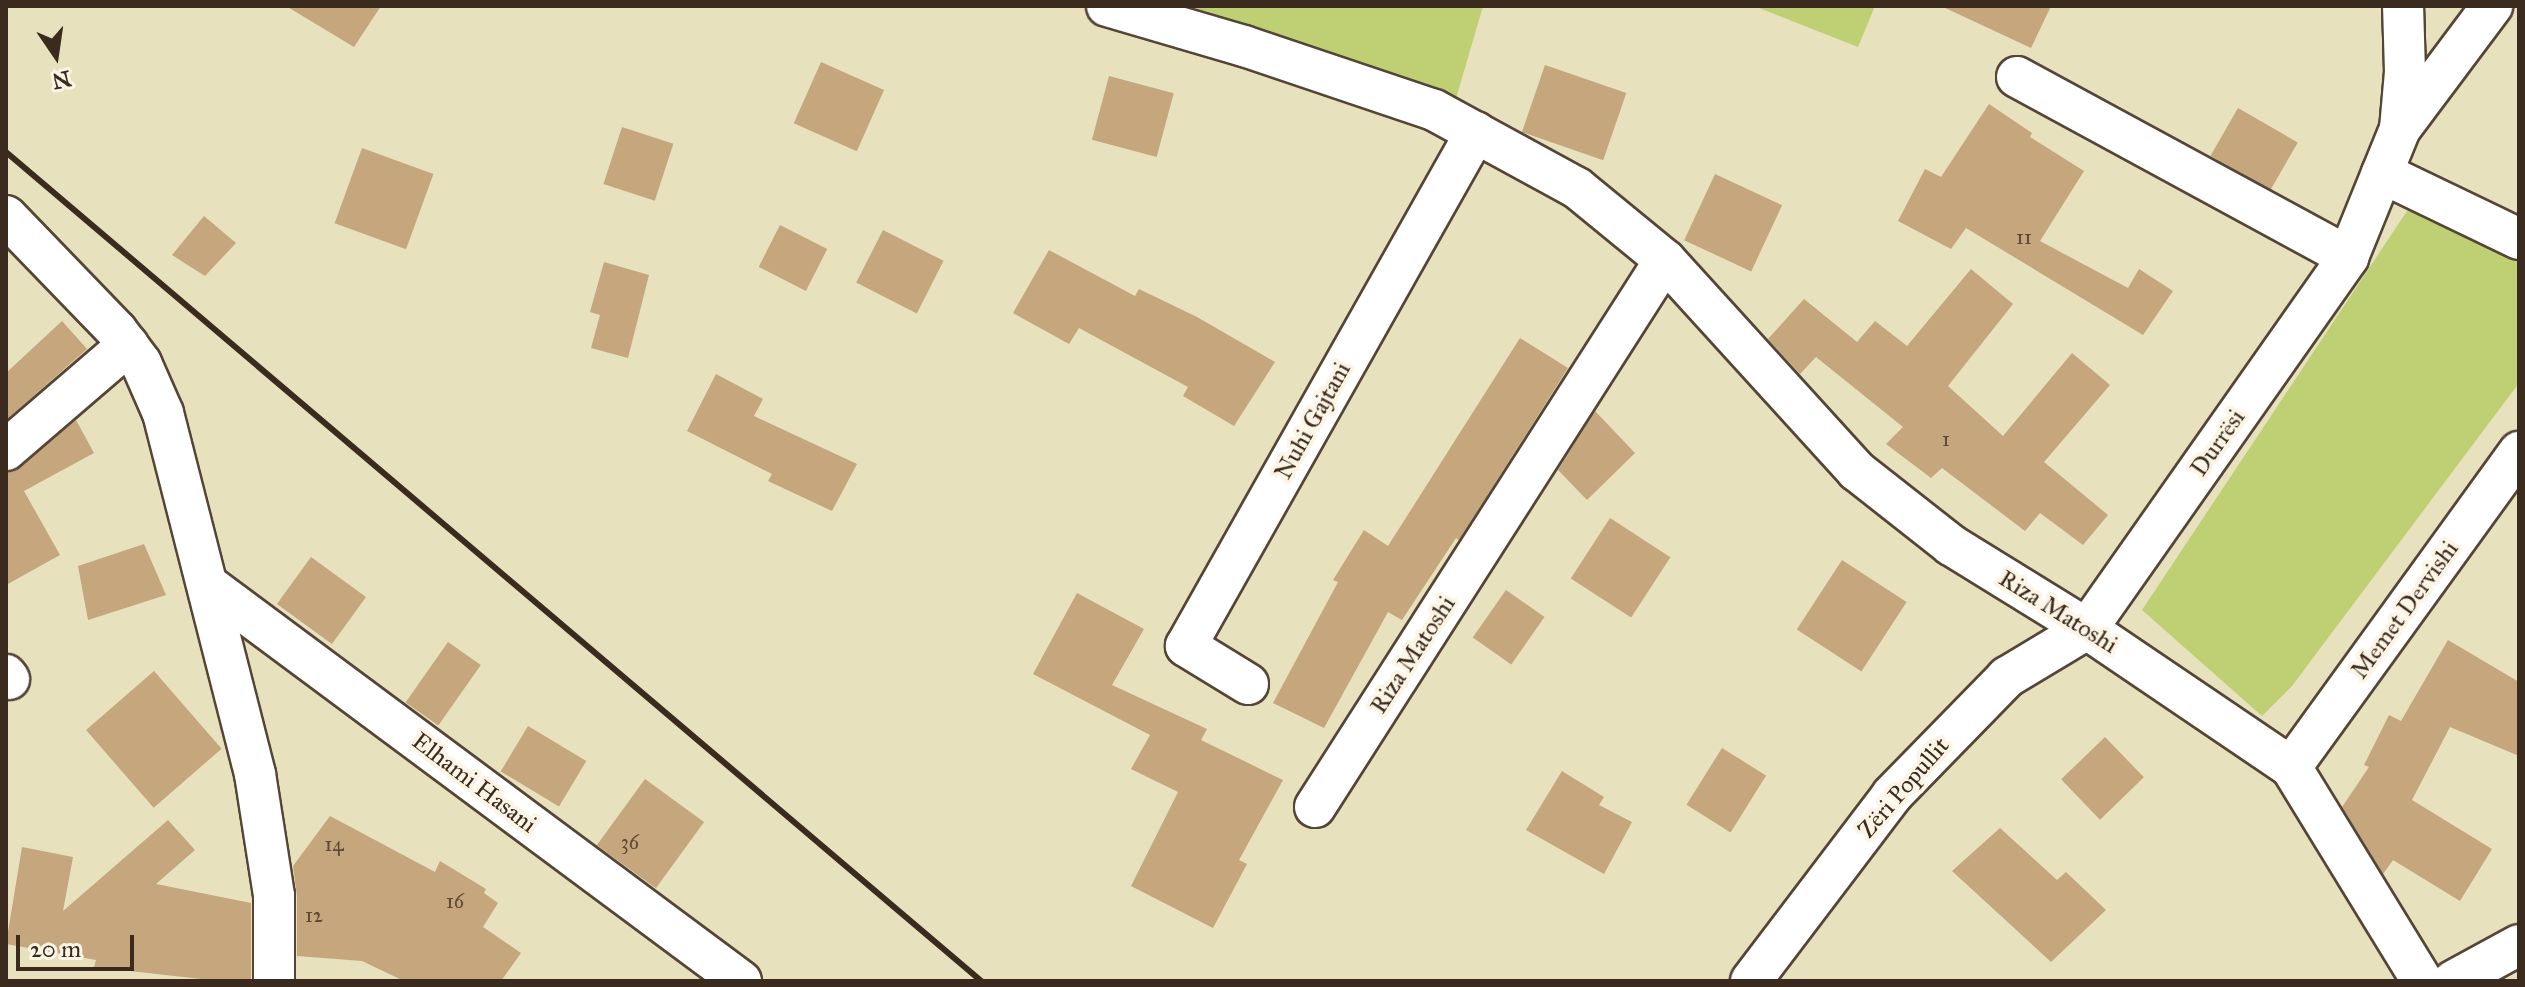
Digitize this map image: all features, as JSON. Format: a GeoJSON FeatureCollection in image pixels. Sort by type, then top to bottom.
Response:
{"type":"FeatureCollection","features":[{"type":"Feature","properties":{"kind":"street","name":"Riza Matoshi"},"geometry":{"type":"LineString","coordinates":[[1107,6],[1420,105],[1577,188],[1665,260],[1857,471],[1951,545],[2087,629],[2291,767],[2422,981]]}},
{"type":"Feature","properties":{"kind":"street","name":"Durrësi"},"geometry":{"type":"LineString","coordinates":[[2400,129],[2405,72],[2403,6]]}},
{"type":"Feature","properties":{"kind":"street","name":"Durrësi"},"geometry":{"type":"LineString","coordinates":[[2087,629],[2348,257],[2400,129],[2492,6]]}},
{"type":"Feature","properties":{"kind":"street"},"geometry":{"type":"LineString","coordinates":[[2017,77],[2348,257]]}},
{"type":"Feature","properties":{"kind":"street","name":"Nuhi Gajtani"},"geometry":{"type":"LineString","coordinates":[[1248,684],[1186,646],[1476,132]]}},
{"type":"Feature","properties":{"kind":"street"},"geometry":{"type":"LineString","coordinates":[[2382,173],[2519,239]]}},
{"type":"Feature","properties":{"kind":"street"},"geometry":{"type":"LineString","coordinates":[[6,216],[128,345],[141,363],[163,413],[255,774],[274,896],[274,981]]}},
{"type":"Feature","properties":{"kind":"street","name":"Riza Matoshi"},"geometry":{"type":"LineString","coordinates":[[1315,807],[1665,260]]}},
{"type":"Feature","properties":{"kind":"street"},"geometry":{"type":"LineString","coordinates":[[6,450],[128,345]]}},
{"type":"Feature","properties":{"kind":"street","name":"Memet Dervishi"},"geometry":{"type":"LineString","coordinates":[[2291,767],[2519,452]]}},
{"type":"Feature","properties":{"kind":"street","name":"Elhami Hasani"},"geometry":{"type":"LineString","coordinates":[[208,585],[741,981]]}},
{"type":"Feature","properties":{"kind":"street","name":"Zëri Popullit"},"geometry":{"type":"LineString","coordinates":[[1751,981],[1892,795],[2007,677],[2087,629]]}},
{"type":"Feature","properties":{"kind":"street"},"geometry":{"type":"LineString","coordinates":[[2453,981],[2519,945]]}},
{"type":"Feature","properties":{"kind":"green space"},"geometry":{"type":"Polygon","coordinates":[[[1166,6],[1483,6],[1455,102],[1166,6]]]}},
{"type":"Feature","properties":{"kind":"green space"},"geometry":{"type":"Polygon","coordinates":[[[1754,6],[1875,6],[1858,47],[1754,6]]]}},
{"type":"Feature","properties":{"kind":"green space"},"geometry":{"type":"Polygon","coordinates":[[[2411,205],[2519,261],[2519,383],[2292,686],[2262,716],[2142,610],[2411,205]]]}},
{"type":"Feature","properties":{"kind":"building"},"geometry":{"type":"Polygon","coordinates":[[[286,6],[381,6],[354,47],[286,6]]]}},
{"type":"Feature","properties":{"kind":"building"},"geometry":{"type":"Polygon","coordinates":[[[1941,6],[2051,6],[2031,48],[1941,6]]]}},
{"type":"Feature","properties":{"kind":"building"},"geometry":{"type":"Polygon","coordinates":[[[821,62],[884,90],[857,151],[794,123],[821,62]]]}},
{"type":"Feature","properties":{"kind":"building"},"geometry":{"type":"Polygon","coordinates":[[[1545,65],[1626,93],[1603,160],[1522,132],[1545,65]]]}},
{"type":"Feature","properties":{"kind":"building"},"geometry":{"type":"Polygon","coordinates":[[[1109,76],[1174,93],[1157,157],[1092,140],[1109,76]]]}},
{"type":"Feature","properties":{"kind":"building"},"geometry":{"type":"Polygon","coordinates":[[[1989,104],[2032,133],[2030,137],[2084,171],[2040,241],[2128,288],[2139,269],[2173,291],[2143,335],[1966,228],[1951,249],[1898,221],[1925,169],[1941,177],[1989,104]]]}},
{"type":"Feature","properties":{"kind":"building"},"geometry":{"type":"Polygon","coordinates":[[[2238,108],[2298,142],[2270,190],[2210,156],[2238,108]]]}},
{"type":"Feature","properties":{"kind":"building"},"geometry":{"type":"Polygon","coordinates":[[[622,127],[673,144],[655,201],[603,184],[622,127]]]}},
{"type":"Feature","properties":{"kind":"building"},"geometry":{"type":"Polygon","coordinates":[[[362,148],[433,174],[406,249],[335,223],[362,148]]]}},
{"type":"Feature","properties":{"kind":"building"},"geometry":{"type":"Polygon","coordinates":[[[1715,174],[1782,205],[1751,271],[1684,240],[1715,174]]]}},
{"type":"Feature","properties":{"kind":"building"},"geometry":{"type":"Polygon","coordinates":[[[204,216],[236,243],[205,276],[172,255],[204,216]]]}},
{"type":"Feature","properties":{"kind":"building"},"geometry":{"type":"Polygon","coordinates":[[[780,225],[827,249],[806,291],[759,267],[780,225]]]}},
{"type":"Feature","properties":{"kind":"building"},"geometry":{"type":"Polygon","coordinates":[[[883,230],[944,261],[917,313],[856,283],[883,230]]]}},
{"type":"Feature","properties":{"kind":"building"},"geometry":{"type":"Polygon","coordinates":[[[1049,250],[1135,296],[1139,289],[1197,317],[1275,362],[1234,426],[1183,396],[1188,387],[1079,328],[1069,344],[1013,313],[1049,250]]]}},
{"type":"Feature","properties":{"kind":"building"},"geometry":{"type":"Polygon","coordinates":[[[604,262],[649,275],[628,358],[591,348],[600,315],[590,312],[604,262]]]}},
{"type":"Feature","properties":{"kind":"building"},"geometry":{"type":"Polygon","coordinates":[[[1971,269],[2013,304],[1948,386],[2003,436],[2072,353],[2110,385],[2044,462],[2108,515],[2083,545],[2040,513],[2025,531],[1942,468],[1931,478],[1886,444],[1903,427],[1816,357],[1800,374],[1768,339],[1804,299],[1857,342],[1875,321],[1907,346],[1971,269]]]}},
{"type":"Feature","properties":{"kind":"building"},"geometry":{"type":"Polygon","coordinates":[[[62,321],[87,349],[6,420],[6,373],[62,321]]]}},
{"type":"Feature","properties":{"kind":"building"},"geometry":{"type":"Polygon","coordinates":[[[1520,338],[1568,368],[1459,540],[1456,538],[1402,620],[1388,612],[1324,728],[1273,703],[1338,582],[1333,580],[1364,530],[1388,546],[1520,338]]]}},
{"type":"Feature","properties":{"kind":"building"},"geometry":{"type":"Polygon","coordinates":[[[716,374],[763,399],[754,416],[857,464],[832,511],[768,481],[772,474],[687,431],[716,374]]]}},
{"type":"Feature","properties":{"kind":"building"},"geometry":{"type":"Polygon","coordinates":[[[1595,411],[1635,453],[1587,500],[1558,470],[1595,411]]]}},
{"type":"Feature","properties":{"kind":"building"},"geometry":{"type":"Polygon","coordinates":[[[76,420],[94,453],[24,491],[60,555],[6,585],[6,472],[21,467],[76,420]]]}},
{"type":"Feature","properties":{"kind":"building"},"geometry":{"type":"Polygon","coordinates":[[[1610,518],[1670,557],[1631,618],[1571,578],[1610,518]]]}},
{"type":"Feature","properties":{"kind":"building"},"geometry":{"type":"Polygon","coordinates":[[[144,544],[166,595],[88,620],[78,566],[144,544]]]}},
{"type":"Feature","properties":{"kind":"building"},"geometry":{"type":"Polygon","coordinates":[[[311,557],[366,597],[332,644],[277,604],[311,557]]]}},
{"type":"Feature","properties":{"kind":"building"},"geometry":{"type":"Polygon","coordinates":[[[1842,560],[1907,602],[1861,672],[1797,630],[1842,560]]]}},
{"type":"Feature","properties":{"kind":"building"},"geometry":{"type":"Polygon","coordinates":[[[1506,590],[1545,617],[1511,664],[1473,638],[1506,590]]]}},
{"type":"Feature","properties":{"kind":"building"},"geometry":{"type":"Polygon","coordinates":[[[1077,593],[1144,629],[1112,685],[1207,729],[1201,740],[1283,780],[1239,860],[1247,864],[1213,928],[1131,886],[1178,792],[1131,769],[1150,735],[1033,674],[1077,593]]]}},
{"type":"Feature","properties":{"kind":"building"},"geometry":{"type":"Polygon","coordinates":[[[2448,640],[2519,682],[2519,756],[2450,727],[2412,800],[2492,849],[2460,901],[2393,860],[2383,874],[2342,807],[2369,767],[2364,765],[2389,715],[2401,721],[2448,640]]]}},
{"type":"Feature","properties":{"kind":"building"},"geometry":{"type":"Polygon","coordinates":[[[448,642],[481,665],[438,726],[406,703],[448,642]]]}},
{"type":"Feature","properties":{"kind":"building"},"geometry":{"type":"Polygon","coordinates":[[[154,671],[222,749],[154,808],[86,730],[154,671]]]}},
{"type":"Feature","properties":{"kind":"building"},"geometry":{"type":"Polygon","coordinates":[[[528,726],[586,761],[559,806],[501,771],[528,726]]]}},
{"type":"Feature","properties":{"kind":"building"},"geometry":{"type":"Polygon","coordinates":[[[2105,737],[2144,777],[2100,820],[2061,779],[2105,737]]]}},
{"type":"Feature","properties":{"kind":"building"},"geometry":{"type":"Polygon","coordinates":[[[1722,748],[1766,776],[1731,832],[1686,805],[1722,748]]]}},
{"type":"Feature","properties":{"kind":"building"},"geometry":{"type":"Polygon","coordinates":[[[1562,771],[1604,797],[1599,805],[1632,822],[1604,874],[1526,830],[1562,771]]]}},
{"type":"Feature","properties":{"kind":"building"},"geometry":{"type":"Polygon","coordinates":[[[645,779],[704,822],[656,888],[597,845],[645,779]]]}},
{"type":"Feature","properties":{"kind":"building"},"geometry":{"type":"Polygon","coordinates":[[[330,816],[435,872],[440,861],[486,889],[484,893],[498,903],[483,927],[521,953],[501,981],[404,981],[362,961],[297,956],[297,896],[293,866],[330,816]]]}},
{"type":"Feature","properties":{"kind":"building"},"geometry":{"type":"Polygon","coordinates":[[[168,820],[195,850],[156,884],[251,903],[251,981],[219,981],[94,967],[96,960],[6,944],[22,847],[73,857],[63,911],[168,820]]]}},
{"type":"Feature","properties":{"kind":"building"},"geometry":{"type":"Polygon","coordinates":[[[2000,828],[2057,880],[2066,872],[2106,910],[2051,962],[1952,871],[2000,828]]]}},
{"type":"Feature","properties":{"kind":"railway"},"geometry":{"type":"LineString","coordinates":[[6,152],[981,981]]}}]}
